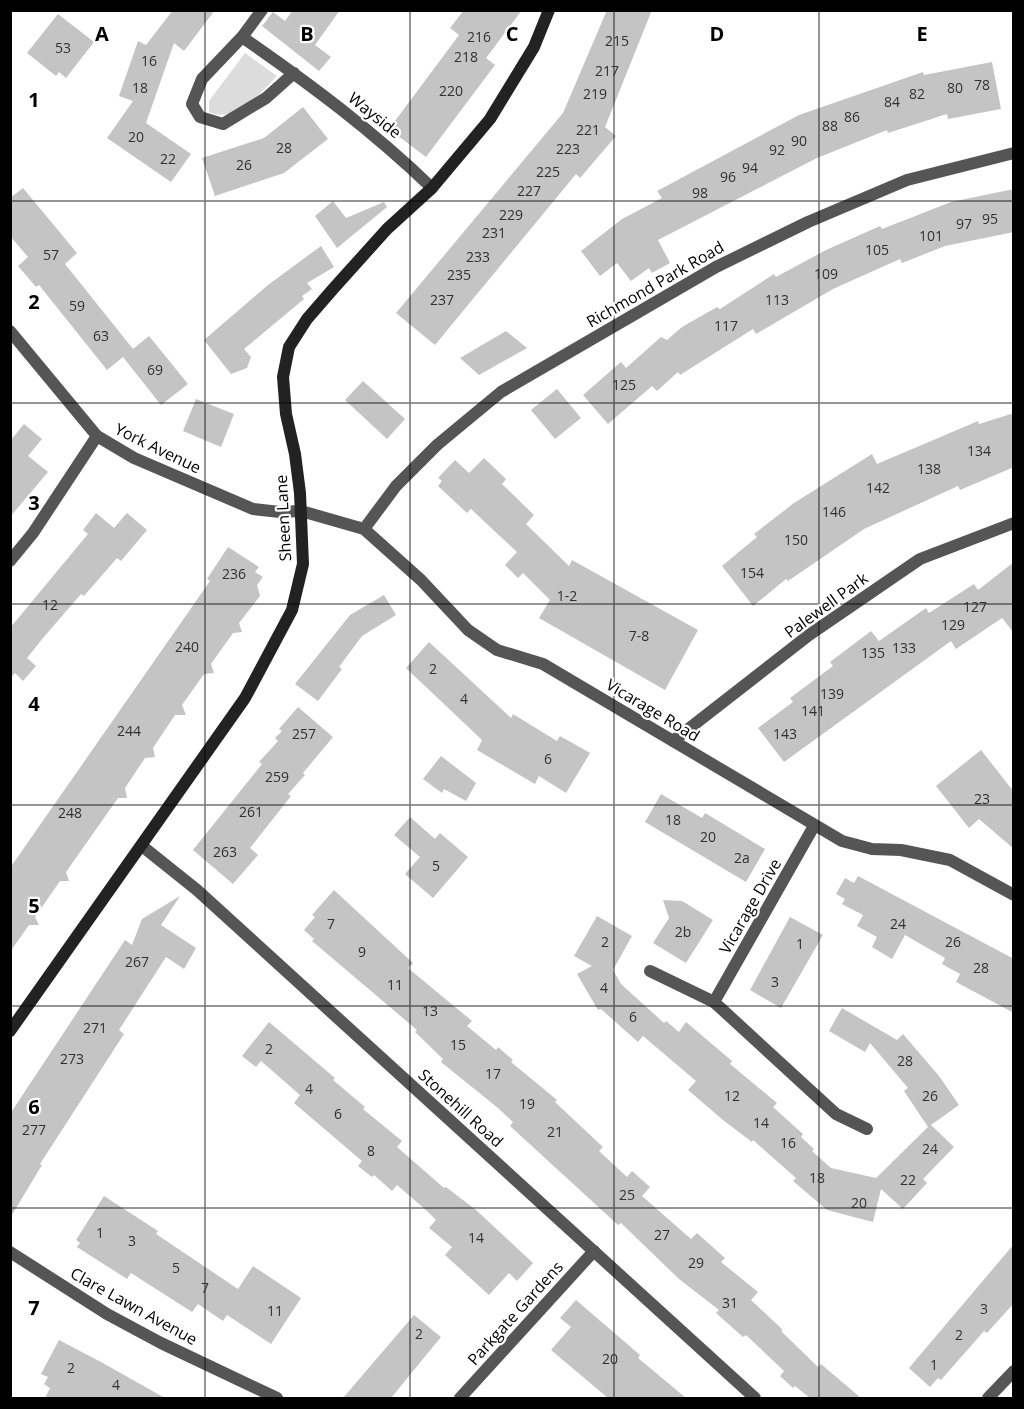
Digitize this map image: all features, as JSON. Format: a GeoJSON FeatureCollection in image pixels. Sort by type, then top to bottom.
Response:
{"type":"FeatureCollection","features":[{"type":"Feature","properties":{"kind":"main road","name":"Sheen Lane"},"geometry":{"type":"LineString","coordinates":[[10,1031],[245,698],[292,610],[303,564],[301,511],[295,454],[286,414],[283,377],[289,347],[307,319],[341,280],[387,229],[432,188],[490,119],[534,47],[549,10]]}},
{"type":"Feature","properties":{"kind":"street"},"geometry":{"type":"LineString","coordinates":[[262,10],[242,37],[202,79],[192,104],[200,117],[223,124],[266,98],[294,73]]}},
{"type":"Feature","properties":{"kind":"street","name":"Wayside"},"geometry":{"type":"LineString","coordinates":[[242,37],[294,73],[383,141],[432,188]]}},
{"type":"Feature","properties":{"kind":"street","name":"Richmond Park Road"},"geometry":{"type":"LineString","coordinates":[[364,529],[396,486],[437,445],[501,392],[716,267],[808,222],[907,180],[1014,153]]}},
{"type":"Feature","properties":{"kind":"street","name":"York Avenue"},"geometry":{"type":"LineString","coordinates":[[10,331],[97,436],[134,458],[253,509],[280,513],[301,511]]}},
{"type":"Feature","properties":{"kind":"street"},"geometry":{"type":"LineString","coordinates":[[10,561],[33,533],[97,436]]}},
{"type":"Feature","properties":{"kind":"street","name":"Vicarage Road"},"geometry":{"type":"LineString","coordinates":[[301,511],[364,529],[421,580],[468,630],[497,650],[543,664],[814,826],[842,841],[872,849],[901,850],[950,860],[1014,895]]}},
{"type":"Feature","properties":{"kind":"street","name":"Palewell Park"},"geometry":{"type":"LineString","coordinates":[[673,741],[809,635],[920,558],[1014,523]]}},
{"type":"Feature","properties":{"kind":"street","name":"Vicarage Drive"},"geometry":{"type":"LineString","coordinates":[[714,1002],[814,826]]}},
{"type":"Feature","properties":{"kind":"street","name":"Stonehill Road"},"geometry":{"type":"LineString","coordinates":[[142,846],[197,890],[755,1398]]}},
{"type":"Feature","properties":{"kind":"street"},"geometry":{"type":"LineString","coordinates":[[650,971],[714,1002],[837,1114],[867,1129]]}},
{"type":"Feature","properties":{"kind":"street","name":"Parkgate Gardens"},"geometry":{"type":"LineString","coordinates":[[460,1398],[594,1251]]}},
{"type":"Feature","properties":{"kind":"street","name":"Clare Lawn Avenue"},"geometry":{"type":"LineString","coordinates":[[10,1252],[107,1314],[161,1343],[277,1398]]}},
{"type":"Feature","properties":{"kind":"street"},"geometry":{"type":"LineString","coordinates":[[988,1398],[1014,1371]]}},
{"type":"Feature","properties":{"kind":"shaded area"},"geometry":{"type":"Polygon","coordinates":[[[245,53],[277,76],[255,98],[237,110],[218,115],[209,112],[209,101],[245,53]]]}},
{"type":"Feature","properties":{"kind":"building"},"geometry":{"type":"Polygon","coordinates":[[[173,10],[215,10],[184,51],[174,43],[146,123],[191,154],[171,182],[107,138],[133,101],[119,96],[138,41],[146,45],[173,10]]]}},
{"type":"Feature","properties":{"kind":"building"},"geometry":{"type":"Polygon","coordinates":[[[293,10],[340,10],[315,45],[331,57],[319,71],[262,26],[273,12],[285,21],[293,10]]]}},
{"type":"Feature","properties":{"kind":"building"},"geometry":{"type":"Polygon","coordinates":[[[464,10],[522,10],[486,58],[495,65],[426,157],[389,129],[459,35],[450,28],[464,10]]]}},
{"type":"Feature","properties":{"kind":"building"},"geometry":{"type":"Polygon","coordinates":[[[607,10],[652,10],[605,127],[616,136],[580,178],[576,174],[435,345],[396,313],[563,113],[607,10]]]}},
{"type":"Feature","properties":{"kind":"building"},"geometry":{"type":"Polygon","coordinates":[[[58,14],[94,42],[66,78],[59,72],[56,76],[27,53],[58,14]]]}},
{"type":"Feature","properties":{"kind":"building"},"geometry":{"type":"Polygon","coordinates":[[[992,62],[1001,109],[948,119],[947,114],[888,133],[887,130],[817,158],[658,240],[670,263],[652,273],[649,268],[631,281],[617,263],[600,276],[581,251],[622,219],[662,198],[657,191],[799,115],[923,72],[924,75],[992,62]]]}},
{"type":"Feature","properties":{"kind":"building"},"geometry":{"type":"Polygon","coordinates":[[[303,107],[328,139],[284,173],[215,196],[202,158],[264,138],[303,107]]]}},
{"type":"Feature","properties":{"kind":"building"},"geometry":{"type":"Polygon","coordinates":[[[23,188],[77,253],[65,264],[133,349],[149,336],[188,384],[161,405],[123,357],[107,370],[39,285],[36,287],[18,266],[28,257],[10,236],[10,198],[23,188]]]}},
{"type":"Feature","properties":{"kind":"building"},"geometry":{"type":"Polygon","coordinates":[[[1014,189],[1014,232],[945,246],[902,263],[900,259],[833,289],[756,334],[753,329],[680,375],[678,372],[657,391],[652,386],[608,424],[583,395],[621,362],[626,368],[661,337],[667,340],[682,327],[717,307],[720,309],[774,274],[776,277],[826,250],[880,226],[882,229],[951,202],[1014,189]]]}},
{"type":"Feature","properties":{"kind":"building"},"geometry":{"type":"Polygon","coordinates":[[[333,201],[346,218],[384,202],[387,207],[337,248],[315,216],[333,201]]]}},
{"type":"Feature","properties":{"kind":"building"},"geometry":{"type":"Polygon","coordinates":[[[321,246],[334,267],[307,283],[312,289],[302,296],[304,299],[244,349],[251,357],[247,368],[231,374],[204,340],[268,285],[321,246]]]}},
{"type":"Feature","properties":{"kind":"building"},"geometry":{"type":"Polygon","coordinates":[[[506,331],[527,348],[479,375],[460,358],[506,331]]]}},
{"type":"Feature","properties":{"kind":"building"},"geometry":{"type":"Polygon","coordinates":[[[363,381],[405,419],[387,439],[345,400],[363,381]]]}},
{"type":"Feature","properties":{"kind":"building"},"geometry":{"type":"Polygon","coordinates":[[[557,389],[581,418],[555,439],[531,410],[557,389]]]}},
{"type":"Feature","properties":{"kind":"building"},"geometry":{"type":"Polygon","coordinates":[[[196,399],[234,414],[221,447],[183,431],[196,399]]]}},
{"type":"Feature","properties":{"kind":"building"},"geometry":{"type":"Polygon","coordinates":[[[1014,413],[1014,467],[960,490],[958,486],[864,529],[788,581],[786,579],[753,606],[722,566],[757,537],[754,534],[794,503],[872,454],[877,464],[978,421],[979,424],[1014,413]]]}},
{"type":"Feature","properties":{"kind":"building"},"geometry":{"type":"Polygon","coordinates":[[[24,424],[42,439],[28,456],[48,472],[10,517],[10,441],[24,424]]]}},
{"type":"Feature","properties":{"kind":"building"},"geometry":{"type":"Polygon","coordinates":[[[484,458],[506,479],[502,484],[534,515],[526,524],[569,566],[572,560],[698,630],[665,690],[539,618],[550,600],[523,573],[518,578],[505,565],[517,552],[471,509],[467,513],[438,486],[442,481],[438,478],[455,460],[469,473],[484,458]]]}},
{"type":"Feature","properties":{"kind":"building"},"geometry":{"type":"Polygon","coordinates":[[[96,513],[114,528],[127,513],[147,530],[121,561],[117,558],[84,596],[81,594],[43,638],[27,658],[36,666],[23,681],[15,673],[10,678],[10,628],[88,534],[83,530],[96,513]]]}},
{"type":"Feature","properties":{"kind":"building"},"geometry":{"type":"Polygon","coordinates":[[[228,547],[259,567],[255,572],[263,577],[257,585],[260,596],[239,623],[242,632],[233,633],[211,664],[214,673],[204,674],[182,705],[186,715],[175,715],[153,748],[155,757],[145,758],[125,788],[127,798],[118,798],[66,872],[69,881],[60,881],[35,917],[39,925],[29,925],[10,952],[10,868],[210,581],[207,579],[228,547]]]}},
{"type":"Feature","properties":{"kind":"building"},"geometry":{"type":"Polygon","coordinates":[[[1014,562],[1014,633],[1002,618],[956,649],[951,641],[784,762],[758,728],[793,702],[790,698],[833,666],[830,662],[871,631],[879,641],[926,608],[929,613],[974,584],[978,590],[1014,562]]]}},
{"type":"Feature","properties":{"kind":"building"},"geometry":{"type":"Polygon","coordinates":[[[384,595],[396,615],[362,636],[339,667],[342,669],[318,701],[295,684],[350,615],[384,595]]]}},
{"type":"Feature","properties":{"kind":"building"},"geometry":{"type":"Polygon","coordinates":[[[429,642],[511,718],[513,714],[557,741],[560,736],[590,753],[566,793],[539,776],[535,784],[477,750],[482,740],[406,668],[429,642]]]}},
{"type":"Feature","properties":{"kind":"building"},"geometry":{"type":"Polygon","coordinates":[[[298,707],[333,737],[303,773],[305,775],[288,794],[291,796],[250,848],[258,855],[233,884],[193,850],[262,764],[259,762],[278,741],[275,738],[282,731],[279,729],[298,707]]]}},
{"type":"Feature","properties":{"kind":"building"},"geometry":{"type":"Polygon","coordinates":[[[981,750],[1014,792],[1014,849],[979,819],[969,828],[936,786],[981,750]]]}},
{"type":"Feature","properties":{"kind":"building"},"geometry":{"type":"Polygon","coordinates":[[[441,756],[476,783],[466,801],[444,789],[442,793],[423,779],[441,756]]]}},
{"type":"Feature","properties":{"kind":"building"},"geometry":{"type":"Polygon","coordinates":[[[661,794],[702,818],[705,813],[765,849],[746,882],[645,822],[661,794]]]}},
{"type":"Feature","properties":{"kind":"building"},"geometry":{"type":"Polygon","coordinates":[[[410,817],[435,839],[440,833],[468,857],[433,898],[405,874],[420,857],[394,835],[410,817]]]}},
{"type":"Feature","properties":{"kind":"building"},"geometry":{"type":"Polygon","coordinates":[[[858,876],[1014,959],[1014,1013],[956,982],[960,974],[942,964],[945,958],[905,935],[892,959],[872,947],[877,937],[857,926],[863,915],[842,904],[845,899],[836,894],[845,878],[854,883],[858,876]]]}},
{"type":"Feature","properties":{"kind":"building"},"geometry":{"type":"Polygon","coordinates":[[[334,890],[413,963],[408,968],[472,1021],[467,1026],[496,1050],[498,1047],[513,1060],[511,1062],[557,1100],[555,1102],[603,1147],[599,1151],[627,1177],[632,1171],[650,1187],[642,1196],[691,1239],[697,1233],[725,1258],[721,1262],[758,1292],[751,1300],[818,1367],[821,1364],[861,1398],[810,1398],[795,1386],[793,1388],[780,1376],[784,1371],[746,1335],[743,1337],[716,1313],[719,1310],[679,1279],[621,1223],[618,1225],[510,1126],[513,1122],[498,1108],[441,1062],[443,1059],[415,1032],[417,1030],[312,941],[314,939],[304,930],[315,917],[312,915],[334,890]]]}},
{"type":"Feature","properties":{"kind":"building"},"geometry":{"type":"Polygon","coordinates":[[[180,896],[161,925],[196,948],[184,969],[166,957],[119,1030],[124,1034],[40,1164],[42,1165],[10,1218],[10,1114],[125,940],[132,945],[142,919],[180,896]]]}},
{"type":"Feature","properties":{"kind":"building"},"geometry":{"type":"Polygon","coordinates":[[[663,900],[682,901],[713,920],[686,963],[653,943],[669,918],[663,900]]]}},
{"type":"Feature","properties":{"kind":"building"},"geometry":{"type":"Polygon","coordinates":[[[597,916],[632,936],[613,970],[621,984],[664,1023],[666,1021],[679,1032],[686,1022],[732,1061],[730,1064],[777,1103],[773,1107],[803,1134],[801,1137],[814,1149],[812,1151],[831,1168],[876,1178],[928,1127],[904,1091],[908,1088],[870,1043],[865,1052],[829,1031],[842,1008],[897,1040],[903,1034],[939,1076],[959,1105],[931,1125],[954,1147],[923,1179],[927,1183],[903,1209],[881,1189],[873,1222],[827,1210],[793,1181],[796,1178],[753,1140],[752,1142],[723,1120],[688,1090],[696,1081],[643,1036],[638,1042],[601,1009],[598,1010],[577,974],[592,966],[574,956],[597,916]]]}},
{"type":"Feature","properties":{"kind":"building"},"geometry":{"type":"Polygon","coordinates":[[[790,917],[823,935],[781,1008],[750,990],[790,917]]]}},
{"type":"Feature","properties":{"kind":"building"},"geometry":{"type":"Polygon","coordinates":[[[269,1022],[335,1078],[333,1080],[365,1107],[363,1109],[402,1141],[397,1147],[444,1188],[446,1187],[476,1210],[533,1263],[517,1281],[509,1273],[489,1295],[445,1255],[452,1247],[429,1228],[436,1220],[426,1210],[397,1185],[392,1191],[374,1175],[372,1177],[358,1166],[362,1161],[294,1103],[300,1095],[261,1061],[256,1067],[242,1056],[269,1022]]]}},
{"type":"Feature","properties":{"kind":"building"},"geometry":{"type":"Polygon","coordinates":[[[104,1196],[158,1231],[156,1234],[238,1289],[253,1266],[301,1298],[271,1344],[227,1315],[223,1321],[198,1304],[192,1312],[131,1273],[127,1279],[77,1247],[80,1243],[76,1240],[104,1196]]]}},
{"type":"Feature","properties":{"kind":"building"},"geometry":{"type":"Polygon","coordinates":[[[1014,1244],[1014,1303],[987,1333],[984,1331],[941,1380],[938,1378],[930,1387],[909,1368],[1014,1244]]]}},
{"type":"Feature","properties":{"kind":"building"},"geometry":{"type":"Polygon","coordinates":[[[576,1300],[640,1355],[638,1358],[686,1398],[608,1398],[551,1350],[571,1327],[560,1318],[576,1300]]]}},
{"type":"Feature","properties":{"kind":"building"},"geometry":{"type":"Polygon","coordinates":[[[414,1315],[441,1337],[391,1398],[343,1398],[414,1315]]]}},
{"type":"Feature","properties":{"kind":"building"},"geometry":{"type":"Polygon","coordinates":[[[59,1340],[165,1398],[45,1398],[50,1388],[44,1384],[48,1377],[41,1374],[59,1340]]]}}]}
